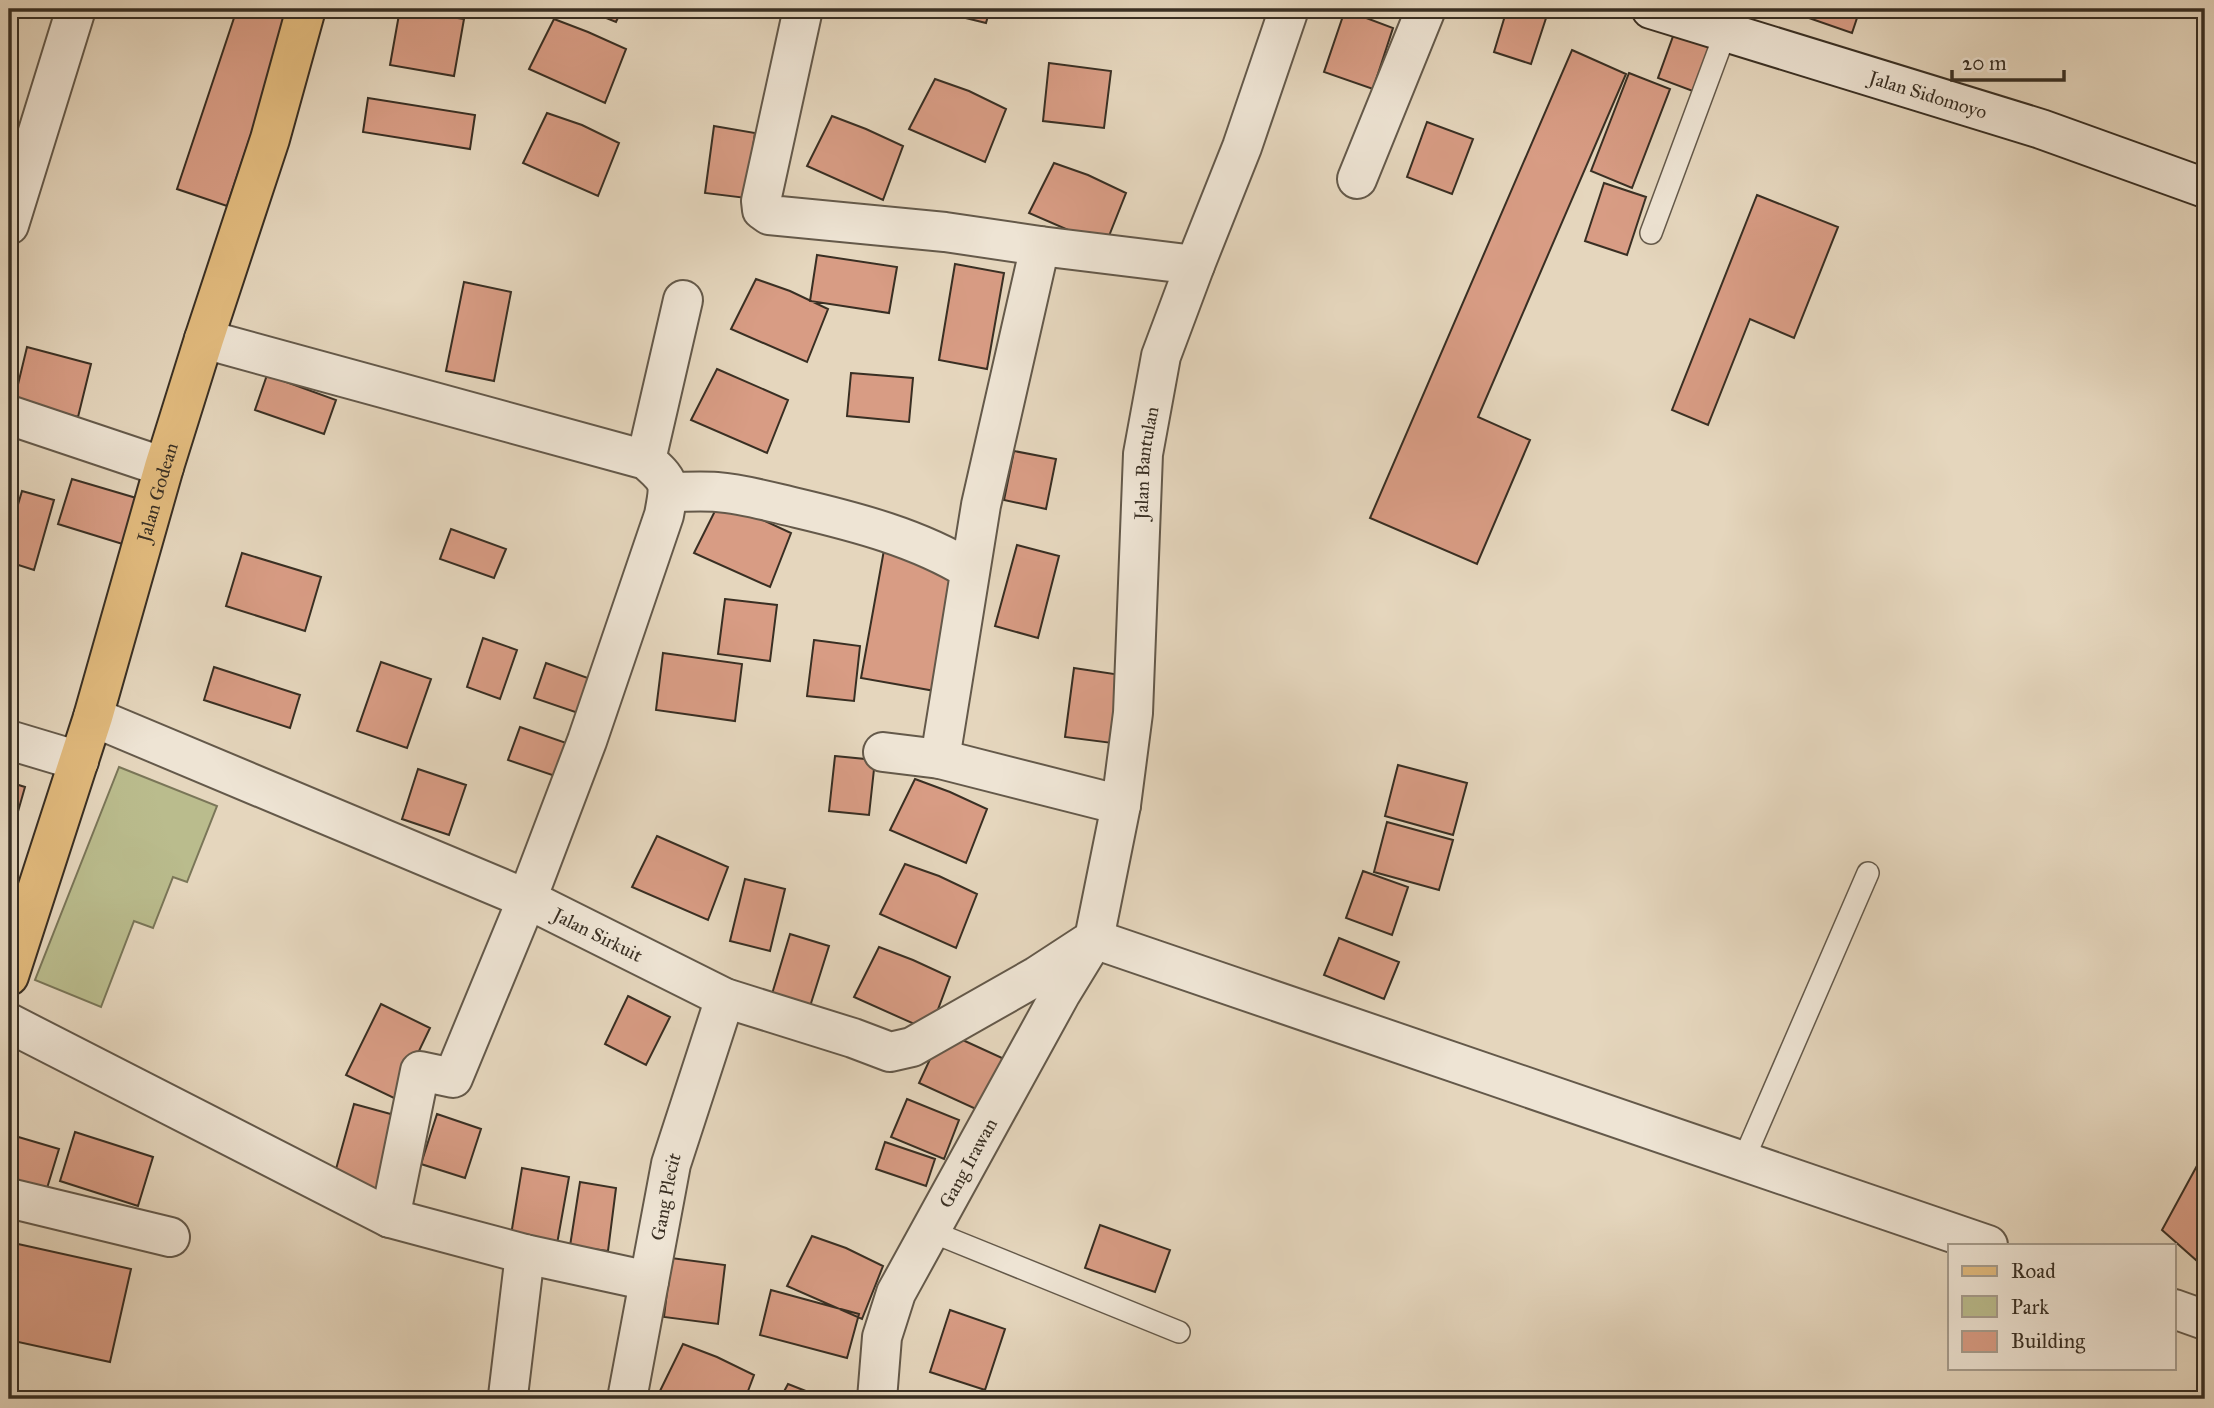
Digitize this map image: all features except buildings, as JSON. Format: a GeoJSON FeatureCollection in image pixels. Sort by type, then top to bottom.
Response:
{"type":"FeatureCollection","features":[{"type":"Feature","properties":{"kind":"main road","name":"Jalan Godean"},"geometry":{"type":"LineString","coordinates":[[9,976],[93,717],[164,467],[270,139],[306,9]]}},
{"type":"Feature","properties":{"kind":"street"},"geometry":{"type":"LineString","coordinates":[[9,225],[76,9]]}},
{"type":"Feature","properties":{"kind":"street"},"geometry":{"type":"LineString","coordinates":[[803,9],[761,201],[762,210],[769,215],[945,232],[1195,265]]}},
{"type":"Feature","properties":{"kind":"street","name":"Jalan Bantulan"},"geometry":{"type":"LineString","coordinates":[[1094,939],[1121,805],[1133,713],[1143,454],[1161,356],[1242,147],[1289,9]]}},
{"type":"Feature","properties":{"kind":"street"},"geometry":{"type":"LineString","coordinates":[[1357,179],[1426,9]]}},
{"type":"Feature","properties":{"kind":"street","name":"Jalan Sidomoyo"},"geometry":{"type":"LineString","coordinates":[[1651,9],[2041,129],[2205,188]]}},
{"type":"Feature","properties":{"kind":"street"},"geometry":{"type":"LineString","coordinates":[[940,759],[981,505],[1040,246]]}},
{"type":"Feature","properties":{"kind":"street"},"geometry":{"type":"LineString","coordinates":[[646,460],[684,300]]}},
{"type":"Feature","properties":{"kind":"street"},"geometry":{"type":"LineString","coordinates":[[204,339],[646,460],[667,482],[664,516],[587,741],[527,899],[453,1078],[420,1070],[390,1218]]}},
{"type":"Feature","properties":{"kind":"street"},"geometry":{"type":"LineString","coordinates":[[9,415],[164,467]]}},
{"type":"Feature","properties":{"kind":"street"},"geometry":{"type":"LineString","coordinates":[[668,492],[719,492],[835,517],[913,543],[953,559],[970,570]]}},
{"type":"Feature","properties":{"kind":"street","name":"Jalan Sirkuit"},"geometry":{"type":"LineString","coordinates":[[93,717],[527,899],[725,998],[890,1052],[912,1047],[1037,976],[1094,939]]}},
{"type":"Feature","properties":{"kind":"street"},"geometry":{"type":"LineString","coordinates":[[9,740],[79,761]]}},
{"type":"Feature","properties":{"kind":"street"},"geometry":{"type":"LineString","coordinates":[[883,752],[940,759],[1121,805]]}},
{"type":"Feature","properties":{"kind":"street"},"geometry":{"type":"LineString","coordinates":[[1094,939],[1985,1244]]}},
{"type":"Feature","properties":{"kind":"street","name":"Gang Irawan"},"geometry":{"type":"LineString","coordinates":[[877,1399],[882,1337],[897,1293],[1061,993],[1094,939]]}},
{"type":"Feature","properties":{"kind":"street","name":"Gang Plecit"},"geometry":{"type":"LineString","coordinates":[[627,1399],[671,1164],[725,998]]}},
{"type":"Feature","properties":{"kind":"street"},"geometry":{"type":"LineString","coordinates":[[9,1023],[390,1218],[525,1254],[649,1281]]}},
{"type":"Feature","properties":{"kind":"street"},"geometry":{"type":"LineString","coordinates":[[9,1198],[170,1237]]}},
{"type":"Feature","properties":{"kind":"street"},"geometry":{"type":"LineString","coordinates":[[508,1396],[525,1254]]}},
{"type":"Feature","properties":{"kind":"street"},"geometry":{"type":"LineString","coordinates":[[2176,1310],[2205,1320]]}},
{"type":"Feature","properties":{"kind":"lane"},"geometry":{"type":"LineString","coordinates":[[1651,233],[1726,31]]}},
{"type":"Feature","properties":{"kind":"lane"},"geometry":{"type":"LineString","coordinates":[[1743,1161],[1868,873]]}},
{"type":"Feature","properties":{"kind":"lane"},"geometry":{"type":"LineString","coordinates":[[930,1231],[1179,1332]]}},
{"type":"Feature","properties":{"kind":"green space"},"geometry":{"type":"Polygon","coordinates":[[[119,767],[217,806],[187,882],[173,877],[153,928],[134,921],[101,1007],[35,980],[119,767]]]}}]}
